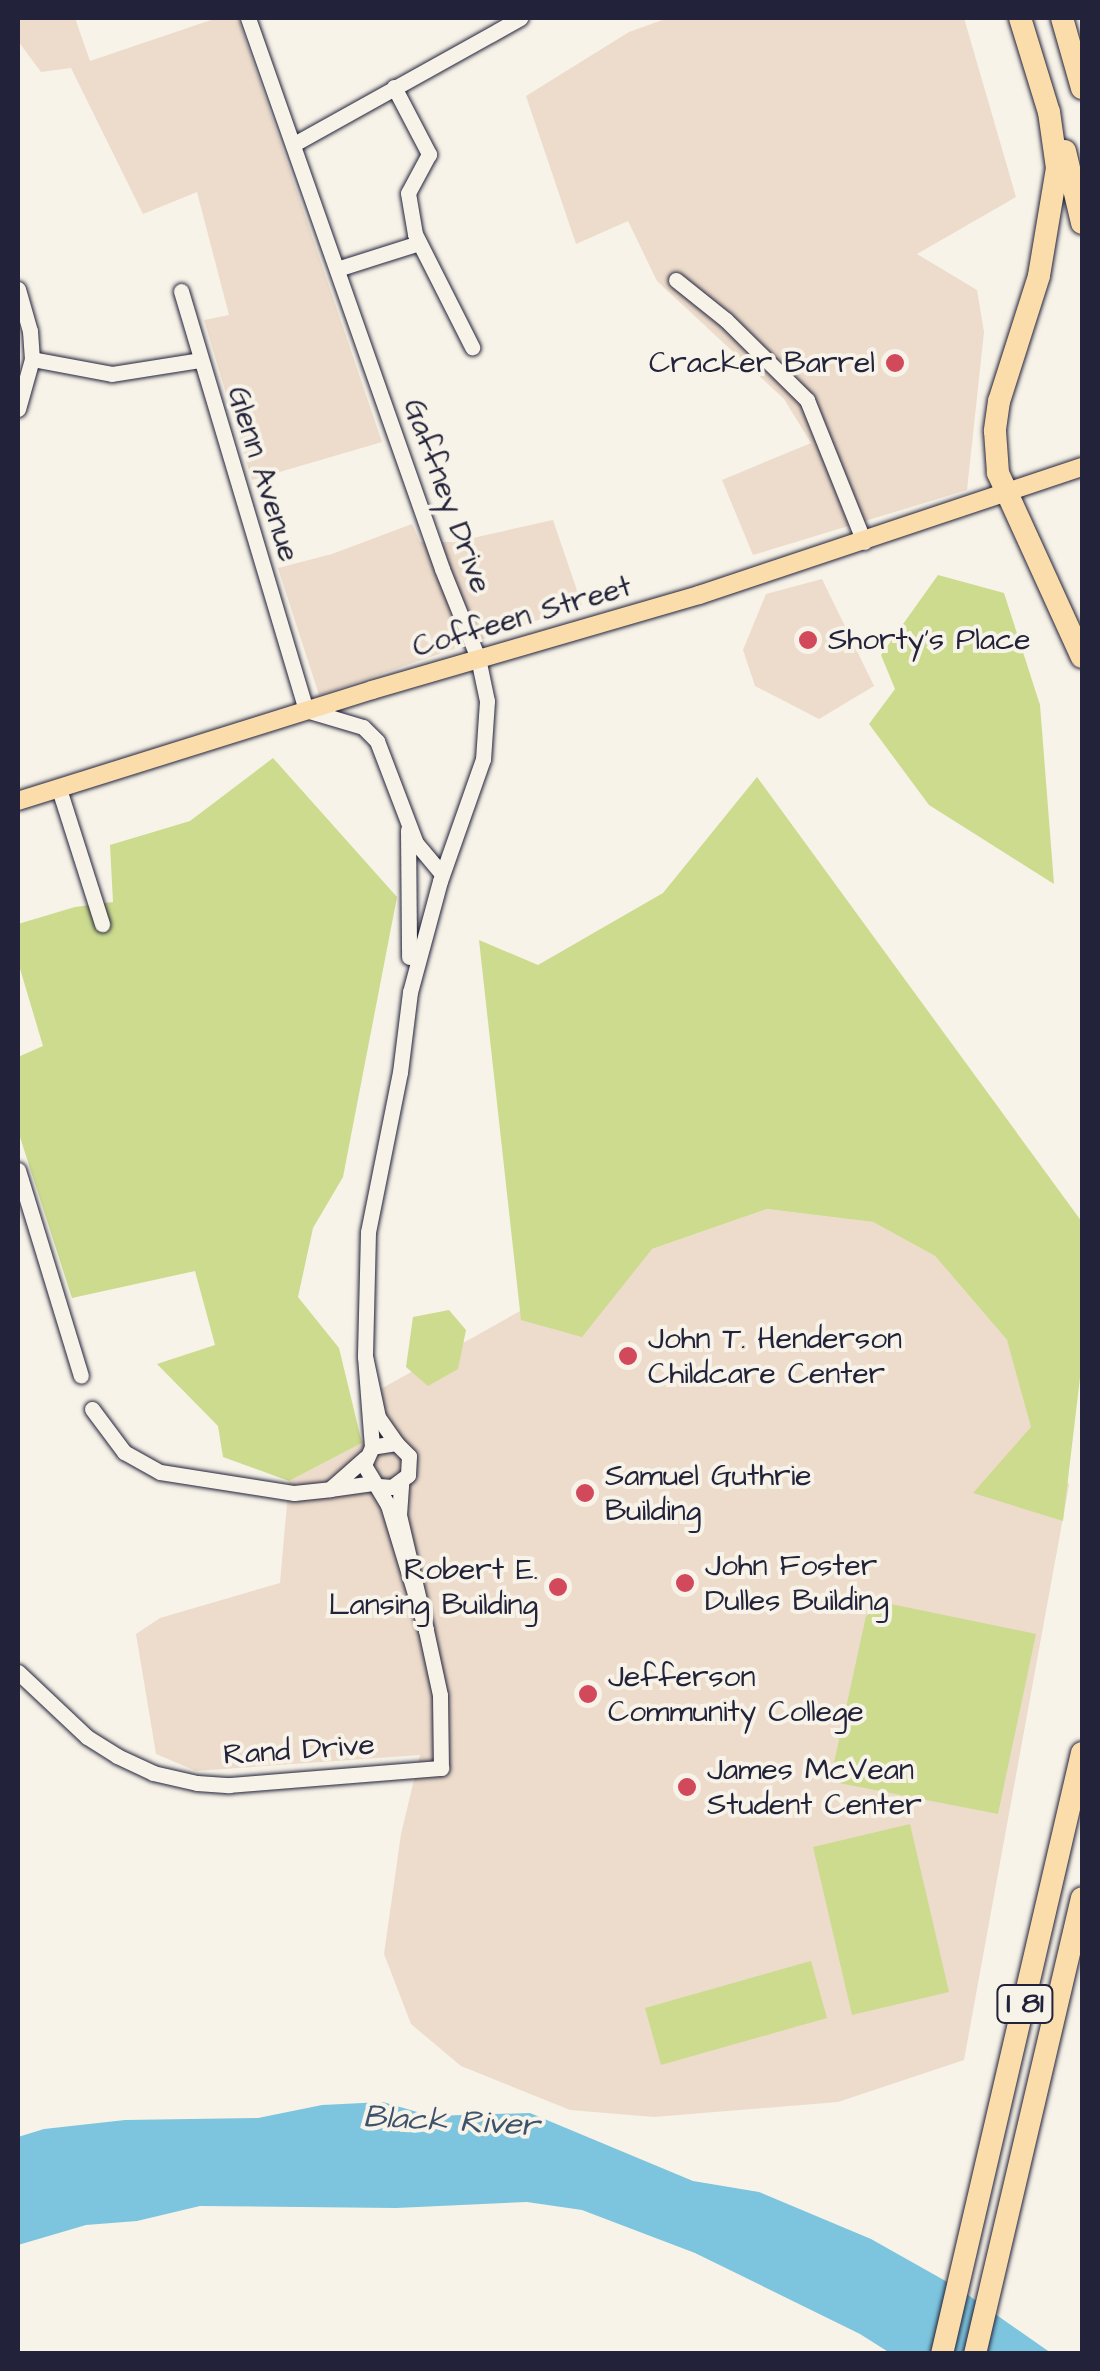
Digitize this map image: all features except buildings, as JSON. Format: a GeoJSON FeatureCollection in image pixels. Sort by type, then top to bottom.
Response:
{"type":"FeatureCollection","features":[{"type":"Feature","properties":{"kind":"highway"},"geometry":{"type":"LineString","coordinates":[[1020,18],[1048,112],[1057,168],[1039,276],[999,402],[995,431],[1005,495],[1082,657]]}},
{"type":"Feature","properties":{"kind":"highway"},"geometry":{"type":"LineString","coordinates":[[1028,18],[1082,223]]}},
{"type":"Feature","properties":{"kind":"highway"},"geometry":{"type":"LineString","coordinates":[[1064,18],[1082,62]]}},
{"type":"Feature","properties":{"kind":"highway"},"geometry":{"type":"LineString","coordinates":[[1064,18],[1082,88]]}},
{"type":"Feature","properties":{"kind":"highway","name":"I 81"},"geometry":{"type":"LineString","coordinates":[[942,2354],[1082,1753]]}},
{"type":"Feature","properties":{"kind":"highway","name":"I 81"},"geometry":{"type":"LineString","coordinates":[[975,2354],[1082,1898]]}},
{"type":"Feature","properties":{"kind":"main road","name":"Coffeen Street"},"geometry":{"type":"LineString","coordinates":[[18,801],[864,542],[1081,468]]}},
{"type":"Feature","properties":{"kind":"street","name":"Gaffney Drive"},"geometry":{"type":"LineString","coordinates":[[248,18],[478,658],[487,701],[486,746],[442,874],[410,992],[400,1072],[368,1232],[368,1452]]}},
{"type":"Feature","properties":{"kind":"street"},"geometry":{"type":"LineString","coordinates":[[294,144],[520,18]]}},
{"type":"Feature","properties":{"kind":"street"},"geometry":{"type":"LineString","coordinates":[[394,87],[429,154],[408,192],[408,210],[419,243],[472,347]]}},
{"type":"Feature","properties":{"kind":"street"},"geometry":{"type":"LineString","coordinates":[[337,270],[419,243]]}},
{"type":"Feature","properties":{"kind":"street"},"geometry":{"type":"LineString","coordinates":[[676,280],[726,320],[806,400],[864,542]]}},
{"type":"Feature","properties":{"kind":"street"},"geometry":{"type":"LineString","coordinates":[[18,289],[30,331],[32,359],[18,409]]}},
{"type":"Feature","properties":{"kind":"street"},"geometry":{"type":"LineString","coordinates":[[181,291],[200,360]]}},
{"type":"Feature","properties":{"kind":"street","name":"Glenn Avenue"},"geometry":{"type":"LineString","coordinates":[[32,359],[112,374],[200,360],[306,710]]}},
{"type":"Feature","properties":{"kind":"street"},"geometry":{"type":"LineString","coordinates":[[306,710],[363,727],[377,740],[416,842],[442,874]]}},
{"type":"Feature","properties":{"kind":"street"},"geometry":{"type":"LineString","coordinates":[[60,789],[102,924]]}},
{"type":"Feature","properties":{"kind":"street"},"geometry":{"type":"LineString","coordinates":[[407,816],[410,992]]}},
{"type":"Feature","properties":{"kind":"street"},"geometry":{"type":"LineString","coordinates":[[18,1170],[81,1376]]}},
{"type":"Feature","properties":{"kind":"street","name":"Gaffney Drive"},"geometry":{"type":"LineString","coordinates":[[365,1356],[378,1417],[396,1443]]}},
{"type":"Feature","properties":{"kind":"street"},"geometry":{"type":"LineString","coordinates":[[92,1409],[124,1452],[160,1472],[294,1493],[401,1483]]}},
{"type":"Feature","properties":{"kind":"street"},"geometry":{"type":"LineString","coordinates":[[330,1489],[368,1452],[396,1443],[410,1462],[401,1483],[399,1515],[426,1630]]}},
{"type":"Feature","properties":{"kind":"street"},"geometry":{"type":"LineString","coordinates":[[368,1452],[365,1472],[376,1484],[426,1630]]}},
{"type":"Feature","properties":{"kind":"street","name":"Rand Drive"},"geometry":{"type":"LineString","coordinates":[[18,1672],[86,1737],[153,1772],[196,1783],[229,1785],[440,1768],[439,1684],[426,1630]]}},
{"type":"Feature","properties":{"kind":"shaded area"},"geometry":{"type":"Polygon","coordinates":[[[18,18],[75,18],[90,61],[217,18],[238,18],[382,442],[252,480],[204,320],[229,315],[197,192],[143,214],[71,68],[41,72],[18,41],[18,18]]]}},
{"type":"Feature","properties":{"kind":"shaded area"},"geometry":{"type":"Polygon","coordinates":[[[668,18],[964,18],[1016,197],[917,254],[977,290],[984,332],[967,490],[753,555],[722,480],[811,443],[784,399],[657,281],[628,221],[576,244],[526,96],[629,32],[668,18]]]}},
{"type":"Feature","properties":{"kind":"shaded area"},"geometry":{"type":"Polygon","coordinates":[[[553,520],[582,605],[319,695],[278,568],[332,554],[412,524],[420,542],[455,542],[553,520]]]}},
{"type":"Feature","properties":{"kind":"shaded area"},"geometry":{"type":"Polygon","coordinates":[[[822,579],[874,686],[819,719],[755,686],[743,650],[766,594],[822,579]]]}},
{"type":"Feature","properties":{"kind":"shaded area","name":"Jefferson Community College"},"geometry":{"type":"Polygon","coordinates":[[[767,1209],[873,1222],[935,1256],[1007,1340],[1069,1485],[964,2060],[838,2102],[654,2117],[570,2110],[461,2066],[411,2024],[384,1954],[401,1834],[420,1755],[196,1771],[156,1754],[136,1634],[160,1618],[280,1583],[289,1481],[362,1443],[379,1390],[538,1301],[652,1249],[767,1209]]]}},
{"type":"Feature","properties":{"kind":"green space"},"geometry":{"type":"Polygon","coordinates":[[[938,575],[1004,593],[1040,705],[1054,884],[929,805],[869,724],[895,689],[881,655],[938,575]]]}},
{"type":"Feature","properties":{"kind":"green space"},"geometry":{"type":"Polygon","coordinates":[[[273,758],[397,897],[343,1177],[313,1228],[298,1297],[339,1348],[362,1443],[289,1481],[223,1457],[218,1426],[157,1364],[215,1345],[195,1271],[72,1298],[18,1131],[18,1057],[43,1046],[18,962],[18,924],[75,907],[113,902],[110,845],[190,821],[273,758]]]}},
{"type":"Feature","properties":{"kind":"green space"},"geometry":{"type":"Polygon","coordinates":[[[757,777],[1082,1222],[1082,1361],[1063,1521],[973,1493],[1031,1427],[1007,1340],[935,1256],[873,1222],[767,1209],[652,1249],[582,1337],[521,1320],[479,940],[538,965],[663,893],[757,777]]]}},
{"type":"Feature","properties":{"kind":"green space"},"geometry":{"type":"Polygon","coordinates":[[[449,1310],[466,1330],[458,1369],[428,1386],[406,1367],[413,1317],[449,1310]]]}},
{"type":"Feature","properties":{"kind":"green space"},"geometry":{"type":"Polygon","coordinates":[[[886,1603],[1036,1634],[998,1814],[839,1783],[832,1772],[866,1616],[886,1603]]]}},
{"type":"Feature","properties":{"kind":"green space"},"geometry":{"type":"Polygon","coordinates":[[[910,1824],[949,1992],[852,2015],[813,1847],[910,1824]]]}},
{"type":"Feature","properties":{"kind":"green space"},"geometry":{"type":"Polygon","coordinates":[[[811,1961],[827,2018],[661,2065],[645,2008],[811,1961]]]}},
{"type":"Feature","properties":{"kind":"water","name":"Black River"},"geometry":{"type":"Polygon","coordinates":[[[383,2102],[431,2116],[530,2113],[693,2181],[759,2192],[871,2239],[958,2288],[1051,2353],[890,2353],[860,2334],[695,2253],[582,2210],[527,2202],[396,2208],[200,2206],[137,2221],[86,2225],[18,2245],[18,2137],[44,2129],[125,2120],[258,2118],[322,2105],[383,2102]]]}},
{"type":"Feature","properties":{"kind":"place","name":"Cracker Barrel"},"geometry":{"type":"Point","coordinates":[895,363]}},
{"type":"Feature","properties":{"kind":"place","name":"Shorty's Place"},"geometry":{"type":"Point","coordinates":[808,640]}},
{"type":"Feature","properties":{"kind":"place","name":"John T. Henderson Childcare Center"},"geometry":{"type":"Point","coordinates":[628,1356]}},
{"type":"Feature","properties":{"kind":"place","name":"Samuel Guthrie Building"},"geometry":{"type":"Point","coordinates":[585,1493]}},
{"type":"Feature","properties":{"kind":"place","name":"John Foster Dulles Building"},"geometry":{"type":"Point","coordinates":[685,1583]}},
{"type":"Feature","properties":{"kind":"place","name":"Robert E. Lansing Building"},"geometry":{"type":"Point","coordinates":[558,1587]}},
{"type":"Feature","properties":{"kind":"place","name":"Jefferson Community College"},"geometry":{"type":"Point","coordinates":[588,1694]}},
{"type":"Feature","properties":{"kind":"place","name":"James McVean Student Center"},"geometry":{"type":"Point","coordinates":[687,1787]}}]}
